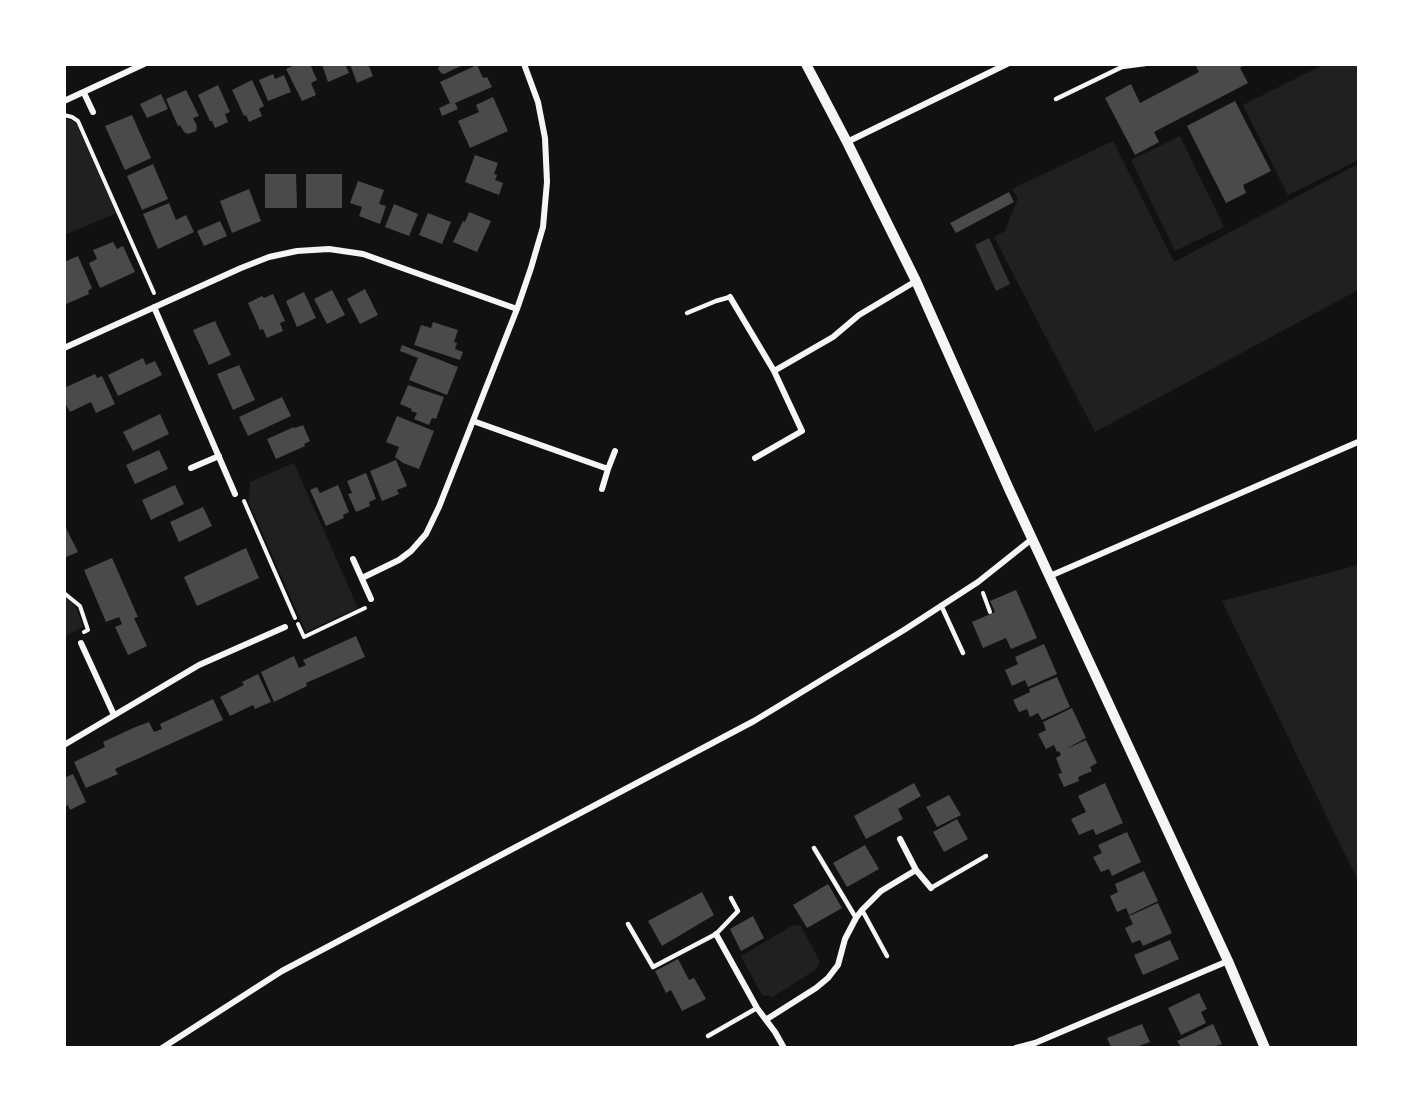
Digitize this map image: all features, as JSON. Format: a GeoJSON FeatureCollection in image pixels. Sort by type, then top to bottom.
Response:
{"type":"FeatureCollection","features":[{"type":"Feature","properties":{"kind":"street"},"geometry":{"type":"LineString","coordinates":[[64,101],[144,64]]}},
{"type":"Feature","properties":{"kind":"street"},"geometry":{"type":"LineString","coordinates":[[362,578],[399,560],[411,551],[426,534],[473,421],[531,268],[543,226],[547,182],[546,138],[538,102],[524,64]]}},
{"type":"Feature","properties":{"kind":"street"},"geometry":{"type":"LineString","coordinates":[[806,64],[848,142],[916,281],[1265,1047]]}},
{"type":"Feature","properties":{"kind":"street"},"geometry":{"type":"LineString","coordinates":[[848,142],[1007,64]]}},
{"type":"Feature","properties":{"kind":"street"},"geometry":{"type":"LineString","coordinates":[[84,93],[93,112]]}},
{"type":"Feature","properties":{"kind":"street"},"geometry":{"type":"LineString","coordinates":[[64,348],[241,268],[269,257],[297,251],[328,249],[363,254],[517,309]]}},
{"type":"Feature","properties":{"kind":"street"},"geometry":{"type":"LineString","coordinates":[[774,371],[833,337],[859,315],[916,281]]}},
{"type":"Feature","properties":{"kind":"street"},"geometry":{"type":"LineString","coordinates":[[730,297],[774,371],[802,431],[755,458]]}},
{"type":"Feature","properties":{"kind":"street"},"geometry":{"type":"LineString","coordinates":[[157,306],[235,494]]}},
{"type":"Feature","properties":{"kind":"street"},"geometry":{"type":"LineString","coordinates":[[473,421],[608,469]]}},
{"type":"Feature","properties":{"kind":"street"},"geometry":{"type":"LineString","coordinates":[[1050,576],[1359,442]]}},
{"type":"Feature","properties":{"kind":"street"},"geometry":{"type":"LineString","coordinates":[[602,489],[615,451]]}},
{"type":"Feature","properties":{"kind":"street"},"geometry":{"type":"LineString","coordinates":[[191,468],[219,456]]}},
{"type":"Feature","properties":{"kind":"street"},"geometry":{"type":"LineString","coordinates":[[162,1047],[282,971],[754,721],[978,582],[1032,539]]}},
{"type":"Feature","properties":{"kind":"street"},"geometry":{"type":"LineString","coordinates":[[353,559],[371,599]]}},
{"type":"Feature","properties":{"kind":"street"},"geometry":{"type":"LineString","coordinates":[[64,745],[199,665],[285,627]]}},
{"type":"Feature","properties":{"kind":"street"},"geometry":{"type":"LineString","coordinates":[[81,643],[114,716]]}},
{"type":"Feature","properties":{"kind":"street"},"geometry":{"type":"LineString","coordinates":[[900,840],[916,870],[931,888]]}},
{"type":"Feature","properties":{"kind":"street"},"geometry":{"type":"LineString","coordinates":[[767,1019],[828,978],[838,965],[845,939],[862,910],[881,891],[916,870]]}},
{"type":"Feature","properties":{"kind":"street"},"geometry":{"type":"LineString","coordinates":[[716,934],[757,1008],[767,1019],[784,1047]]}},
{"type":"Feature","properties":{"kind":"street"},"geometry":{"type":"LineString","coordinates":[[1017,1047],[1035,1043],[1227,961]]}},
{"type":"Feature","properties":{"kind":"lane"},"geometry":{"type":"LineString","coordinates":[[1056,99],[1122,66],[1145,64]]}},
{"type":"Feature","properties":{"kind":"lane"},"geometry":{"type":"LineString","coordinates":[[687,313],[730,297]]}},
{"type":"Feature","properties":{"kind":"lane"},"geometry":{"type":"LineString","coordinates":[[941,605],[963,652]]}},
{"type":"Feature","properties":{"kind":"lane"},"geometry":{"type":"LineString","coordinates":[[814,848],[856,918]]}},
{"type":"Feature","properties":{"kind":"lane"},"geometry":{"type":"LineString","coordinates":[[931,888],[986,856]]}},
{"type":"Feature","properties":{"kind":"lane"},"geometry":{"type":"LineString","coordinates":[[628,924],[653,967],[716,934],[738,911],[731,898]]}},
{"type":"Feature","properties":{"kind":"lane"},"geometry":{"type":"LineString","coordinates":[[862,910],[887,956]]}},
{"type":"Feature","properties":{"kind":"lane"},"geometry":{"type":"LineString","coordinates":[[708,1036],[757,1008]]}},
{"type":"Feature","properties":{"kind":"path"},"geometry":{"type":"LineString","coordinates":[[64,115],[78,121],[157,306]]}},
{"type":"Feature","properties":{"kind":"path"},"geometry":{"type":"LineString","coordinates":[[235,494],[240,492],[304,637],[364,609],[371,599]]}},
{"type":"Feature","properties":{"kind":"path"},"geometry":{"type":"LineString","coordinates":[[978,582],[990,612]]}},
{"type":"Feature","properties":{"kind":"path"},"geometry":{"type":"LineString","coordinates":[[64,593],[80,606],[88,630],[78,634],[81,643]]}},
{"type":"Feature","properties":{"kind":"path"},"geometry":{"type":"LineString","coordinates":[[285,627],[297,621]]}},
{"type":"Feature","properties":{"kind":"shaded area"},"geometry":{"type":"Polygon","coordinates":[[[1325,64],[1358,65],[1358,160],[1288,195],[1243,105],[1325,64]]]}},
{"type":"Feature","properties":{"kind":"shaded area"},"geometry":{"type":"Polygon","coordinates":[[[65,118],[76,123],[117,213],[65,235],[65,118]]]}},
{"type":"Feature","properties":{"kind":"shaded area"},"geometry":{"type":"Polygon","coordinates":[[[1180,136],[1224,227],[1175,251],[1131,160],[1180,136]]]}},
{"type":"Feature","properties":{"kind":"shaded area"},"geometry":{"type":"Polygon","coordinates":[[[1113,141],[1174,262],[1358,164],[1358,290],[1095,432],[994,237],[1005,231],[1018,198],[1012,189],[1113,141]]]}},
{"type":"Feature","properties":{"kind":"shaded area"},"geometry":{"type":"Polygon","coordinates":[[[989,238],[1010,284],[996,291],[975,245],[989,238]]]}},
{"type":"Feature","properties":{"kind":"shaded area"},"geometry":{"type":"Polygon","coordinates":[[[294,463],[358,608],[306,632],[249,503],[250,482],[294,463]]]}},
{"type":"Feature","properties":{"kind":"shaded area"},"geometry":{"type":"Polygon","coordinates":[[[1358,565],[1358,881],[1222,601],[1358,565]]]}},
{"type":"Feature","properties":{"kind":"shaded area"},"geometry":{"type":"Polygon","coordinates":[[[65,596],[76,607],[83,627],[65,636],[65,596]]]}},
{"type":"Feature","properties":{"kind":"shaded area"},"geometry":{"type":"Polygon","coordinates":[[[793,925],[801,926],[820,962],[815,970],[773,997],[762,995],[741,956],[793,925]]]}},
{"type":"Feature","properties":{"kind":"building"},"geometry":{"type":"Polygon","coordinates":[[[297,64],[310,64],[317,80],[311,83],[316,95],[302,101],[286,69],[297,64]]]}},
{"type":"Feature","properties":{"kind":"building"},"geometry":{"type":"Polygon","coordinates":[[[322,64],[345,64],[349,73],[328,82],[322,64]]]}},
{"type":"Feature","properties":{"kind":"building"},"geometry":{"type":"Polygon","coordinates":[[[350,64],[368,64],[373,76],[357,83],[350,64]]]}},
{"type":"Feature","properties":{"kind":"building"},"geometry":{"type":"Polygon","coordinates":[[[440,64],[465,64],[444,74],[438,69],[440,64]]]}},
{"type":"Feature","properties":{"kind":"building"},"geometry":{"type":"Polygon","coordinates":[[[1195,64],[1246,64],[1240,68],[1248,83],[1154,132],[1159,142],[1135,155],[1105,98],[1131,84],[1140,103],[1199,72],[1195,64]]]}},
{"type":"Feature","properties":{"kind":"building"},"geometry":{"type":"Polygon","coordinates":[[[477,65],[483,78],[487,77],[492,87],[455,103],[458,109],[442,116],[439,108],[450,103],[440,82],[477,65]]]}},
{"type":"Feature","properties":{"kind":"building"},"geometry":{"type":"Polygon","coordinates":[[[273,74],[275,79],[284,75],[291,92],[268,101],[259,80],[273,74]]]}},
{"type":"Feature","properties":{"kind":"building"},"geometry":{"type":"Polygon","coordinates":[[[252,80],[264,106],[259,109],[262,116],[249,122],[232,90],[252,80]]]}},
{"type":"Feature","properties":{"kind":"building"},"geometry":{"type":"Polygon","coordinates":[[[218,85],[230,112],[225,114],[228,122],[215,128],[198,95],[218,85]]]}},
{"type":"Feature","properties":{"kind":"building"},"geometry":{"type":"Polygon","coordinates":[[[186,90],[199,116],[193,118],[197,126],[196,131],[188,134],[180,125],[178,126],[166,99],[186,90]]]}},
{"type":"Feature","properties":{"kind":"building"},"geometry":{"type":"Polygon","coordinates":[[[161,94],[168,109],[147,118],[140,104],[161,94]]]}},
{"type":"Feature","properties":{"kind":"building"},"geometry":{"type":"Polygon","coordinates":[[[493,97],[508,131],[470,148],[458,121],[479,112],[476,105],[493,97]]]}},
{"type":"Feature","properties":{"kind":"building"},"geometry":{"type":"Polygon","coordinates":[[[1235,101],[1271,171],[1243,185],[1246,193],[1226,203],[1187,126],[1235,101]]]}},
{"type":"Feature","properties":{"kind":"building"},"geometry":{"type":"Polygon","coordinates":[[[132,115],[151,158],[125,170],[105,126],[132,115]]]}},
{"type":"Feature","properties":{"kind":"building"},"geometry":{"type":"Polygon","coordinates":[[[475,155],[498,163],[494,174],[497,175],[495,180],[503,183],[499,195],[465,182],[475,155]]]}},
{"type":"Feature","properties":{"kind":"building"},"geometry":{"type":"Polygon","coordinates":[[[153,164],[168,199],[142,210],[127,176],[153,164]]]}},
{"type":"Feature","properties":{"kind":"building"},"geometry":{"type":"Polygon","coordinates":[[[265,174],[296,174],[297,208],[265,208],[265,174]]]}},
{"type":"Feature","properties":{"kind":"building"},"geometry":{"type":"Polygon","coordinates":[[[306,174],[342,174],[342,208],[306,208],[306,174]]]}},
{"type":"Feature","properties":{"kind":"building"},"geometry":{"type":"Polygon","coordinates":[[[358,181],[384,190],[379,204],[386,206],[380,224],[359,216],[362,207],[350,203],[358,181]]]}},
{"type":"Feature","properties":{"kind":"building"},"geometry":{"type":"Polygon","coordinates":[[[249,189],[261,221],[232,233],[220,201],[249,189]]]}},
{"type":"Feature","properties":{"kind":"building"},"geometry":{"type":"Polygon","coordinates":[[[1009,192],[1014,202],[956,233],[950,223],[1009,192]]]}},
{"type":"Feature","properties":{"kind":"building"},"geometry":{"type":"Polygon","coordinates":[[[169,203],[176,220],[186,215],[194,232],[158,249],[143,214],[169,203]]]}},
{"type":"Feature","properties":{"kind":"building"},"geometry":{"type":"Polygon","coordinates":[[[394,204],[418,214],[409,236],[385,227],[394,204]]]}},
{"type":"Feature","properties":{"kind":"building"},"geometry":{"type":"Polygon","coordinates":[[[469,212],[491,221],[477,252],[453,242],[469,212]]]}},
{"type":"Feature","properties":{"kind":"building"},"geometry":{"type":"Polygon","coordinates":[[[428,213],[451,222],[442,244],[419,235],[428,213]]]}},
{"type":"Feature","properties":{"kind":"building"},"geometry":{"type":"Polygon","coordinates":[[[220,221],[227,236],[204,246],[197,231],[220,221]]]}},
{"type":"Feature","properties":{"kind":"building"},"geometry":{"type":"Polygon","coordinates":[[[113,242],[117,249],[123,246],[135,272],[100,288],[89,263],[97,259],[93,250],[113,242]]]}},
{"type":"Feature","properties":{"kind":"building"},"geometry":{"type":"Polygon","coordinates":[[[78,256],[92,288],[88,291],[89,294],[64,305],[64,262],[78,256]]]}},
{"type":"Feature","properties":{"kind":"building"},"geometry":{"type":"Polygon","coordinates":[[[365,289],[378,315],[360,324],[347,299],[365,289]]]}},
{"type":"Feature","properties":{"kind":"building"},"geometry":{"type":"Polygon","coordinates":[[[332,290],[345,315],[327,324],[314,299],[332,290]]]}},
{"type":"Feature","properties":{"kind":"building"},"geometry":{"type":"Polygon","coordinates":[[[304,292],[316,318],[297,327],[286,301],[304,292]]]}},
{"type":"Feature","properties":{"kind":"building"},"geometry":{"type":"Polygon","coordinates":[[[273,294],[285,321],[280,323],[283,331],[267,338],[263,329],[260,330],[248,303],[262,296],[264,298],[273,294]]]}},
{"type":"Feature","properties":{"kind":"building"},"geometry":{"type":"Polygon","coordinates":[[[215,321],[231,355],[209,365],[193,330],[215,321]]]}},
{"type":"Feature","properties":{"kind":"building"},"geometry":{"type":"Polygon","coordinates":[[[433,322],[458,330],[454,342],[457,343],[455,349],[463,352],[460,360],[414,345],[421,325],[431,328],[433,322]]]}},
{"type":"Feature","properties":{"kind":"building"},"geometry":{"type":"Polygon","coordinates":[[[402,345],[458,367],[447,395],[409,380],[418,358],[400,351],[402,345]]]}},
{"type":"Feature","properties":{"kind":"building"},"geometry":{"type":"Polygon","coordinates":[[[143,358],[146,365],[155,361],[162,375],[118,396],[108,375],[143,358]]]}},
{"type":"Feature","properties":{"kind":"building"},"geometry":{"type":"Polygon","coordinates":[[[239,365],[255,400],[233,410],[217,374],[239,365]]]}},
{"type":"Feature","properties":{"kind":"building"},"geometry":{"type":"Polygon","coordinates":[[[95,374],[97,378],[102,376],[115,404],[96,413],[91,402],[70,412],[64,401],[64,388],[95,374]]]}},
{"type":"Feature","properties":{"kind":"building"},"geometry":{"type":"Polygon","coordinates":[[[408,385],[444,397],[436,419],[432,418],[429,425],[414,419],[417,413],[400,404],[408,385]]]}},
{"type":"Feature","properties":{"kind":"building"},"geometry":{"type":"Polygon","coordinates":[[[282,397],[291,416],[248,436],[239,417],[282,397]]]}},
{"type":"Feature","properties":{"kind":"building"},"geometry":{"type":"Polygon","coordinates":[[[160,414],[169,434],[133,451],[123,432],[160,414]]]}},
{"type":"Feature","properties":{"kind":"building"},"geometry":{"type":"Polygon","coordinates":[[[397,416],[434,431],[419,469],[395,457],[399,447],[386,442],[397,416]]]}},
{"type":"Feature","properties":{"kind":"building"},"geometry":{"type":"Polygon","coordinates":[[[303,425],[310,441],[304,444],[305,446],[276,459],[267,439],[303,425]]]}},
{"type":"Feature","properties":{"kind":"building"},"geometry":{"type":"Polygon","coordinates":[[[159,450],[168,469],[135,484],[126,465],[159,450]]]}},
{"type":"Feature","properties":{"kind":"building"},"geometry":{"type":"Polygon","coordinates":[[[396,460],[407,486],[397,490],[399,494],[382,501],[370,471],[396,460]]]}},
{"type":"Feature","properties":{"kind":"building"},"geometry":{"type":"Polygon","coordinates":[[[366,473],[376,499],[369,502],[370,506],[356,512],[348,494],[352,493],[347,481],[366,473]]]}},
{"type":"Feature","properties":{"kind":"building"},"geometry":{"type":"Polygon","coordinates":[[[175,485],[184,504],[151,520],[142,500],[175,485]]]}},
{"type":"Feature","properties":{"kind":"building"},"geometry":{"type":"Polygon","coordinates":[[[338,485],[349,512],[343,515],[344,518],[326,526],[310,490],[317,487],[320,493],[338,485]]]}},
{"type":"Feature","properties":{"kind":"building"},"geometry":{"type":"Polygon","coordinates":[[[203,507],[212,526],[179,542],[170,522],[203,507]]]}},
{"type":"Feature","properties":{"kind":"building"},"geometry":{"type":"Polygon","coordinates":[[[64,524],[78,552],[64,558],[64,524]]]}},
{"type":"Feature","properties":{"kind":"building"},"geometry":{"type":"Polygon","coordinates":[[[246,548],[259,578],[197,606],[184,577],[246,548]]]}},
{"type":"Feature","properties":{"kind":"building"},"geometry":{"type":"Polygon","coordinates":[[[112,558],[138,617],[134,618],[147,646],[128,655],[115,627],[122,624],[119,617],[106,622],[84,570],[112,558]]]}},
{"type":"Feature","properties":{"kind":"building"},"geometry":{"type":"Polygon","coordinates":[[[1016,590],[1037,638],[1011,649],[1006,638],[983,648],[972,622],[995,612],[990,601],[1016,590]]]}},
{"type":"Feature","properties":{"kind":"building"},"geometry":{"type":"Polygon","coordinates":[[[356,636],[365,657],[306,683],[307,686],[274,702],[261,672],[294,656],[299,668],[306,665],[303,660],[356,636]]]}},
{"type":"Feature","properties":{"kind":"building"},"geometry":{"type":"Polygon","coordinates":[[[1044,644],[1057,674],[1028,687],[1025,680],[1012,686],[1005,670],[1018,664],[1015,657],[1044,644]]]}},
{"type":"Feature","properties":{"kind":"building"},"geometry":{"type":"Polygon","coordinates":[[[258,674],[271,702],[255,709],[253,705],[230,716],[220,697],[244,685],[242,682],[258,674]]]}},
{"type":"Feature","properties":{"kind":"building"},"geometry":{"type":"Polygon","coordinates":[[[1057,677],[1070,707],[1042,720],[1038,713],[1030,717],[1027,709],[1019,712],[1013,700],[1030,692],[1029,689],[1057,677]]]}},
{"type":"Feature","properties":{"kind":"building"},"geometry":{"type":"Polygon","coordinates":[[[213,699],[223,720],[115,769],[118,774],[86,788],[74,762],[105,747],[103,742],[133,728],[149,722],[154,732],[162,729],[160,724],[213,699]]]}},
{"type":"Feature","properties":{"kind":"building"},"geometry":{"type":"Polygon","coordinates":[[[1072,708],[1086,738],[1066,749],[1086,740],[1097,763],[1090,767],[1092,771],[1078,777],[1079,781],[1064,787],[1058,774],[1062,773],[1056,758],[1061,755],[1054,745],[1046,749],[1038,734],[1046,730],[1043,722],[1072,708]]]}},
{"type":"Feature","properties":{"kind":"building"},"geometry":{"type":"Polygon","coordinates":[[[73,774],[86,802],[70,810],[68,805],[64,807],[64,778],[73,774]]]}},
{"type":"Feature","properties":{"kind":"building"},"geometry":{"type":"Polygon","coordinates":[[[914,783],[921,796],[898,809],[903,819],[866,839],[854,816],[914,783]]]}},
{"type":"Feature","properties":{"kind":"building"},"geometry":{"type":"Polygon","coordinates":[[[1105,783],[1123,823],[1096,835],[1093,829],[1079,835],[1071,819],[1086,812],[1078,796],[1105,783]]]}},
{"type":"Feature","properties":{"kind":"building"},"geometry":{"type":"Polygon","coordinates":[[[949,795],[961,815],[937,827],[926,807],[949,795]]]}},
{"type":"Feature","properties":{"kind":"building"},"geometry":{"type":"Polygon","coordinates":[[[957,819],[968,839],[944,852],[933,832],[957,819]]]}},
{"type":"Feature","properties":{"kind":"building"},"geometry":{"type":"Polygon","coordinates":[[[1127,832],[1141,862],[1112,876],[1109,869],[1101,872],[1093,857],[1102,853],[1098,845],[1127,832]]]}},
{"type":"Feature","properties":{"kind":"building"},"geometry":{"type":"Polygon","coordinates":[[[865,845],[879,869],[847,887],[833,863],[865,845]]]}},
{"type":"Feature","properties":{"kind":"building"},"geometry":{"type":"Polygon","coordinates":[[[1144,871],[1158,901],[1129,915],[1126,908],[1117,912],[1110,896],[1118,892],[1115,884],[1144,871]]]}},
{"type":"Feature","properties":{"kind":"building"},"geometry":{"type":"Polygon","coordinates":[[[828,884],[842,908],[807,928],[793,905],[828,884]]]}},
{"type":"Feature","properties":{"kind":"building"},"geometry":{"type":"Polygon","coordinates":[[[702,892],[714,915],[662,946],[648,921],[702,892]]]}},
{"type":"Feature","properties":{"kind":"building"},"geometry":{"type":"Polygon","coordinates":[[[1158,903],[1172,933],[1143,946],[1140,940],[1132,943],[1125,928],[1133,924],[1129,916],[1158,903]]]}},
{"type":"Feature","properties":{"kind":"building"},"geometry":{"type":"Polygon","coordinates":[[[753,916],[764,938],[741,951],[730,929],[753,916]]]}},
{"type":"Feature","properties":{"kind":"building"},"geometry":{"type":"Polygon","coordinates":[[[1170,940],[1179,959],[1143,975],[1134,955],[1170,940]]]}},
{"type":"Feature","properties":{"kind":"building"},"geometry":{"type":"Polygon","coordinates":[[[678,959],[689,980],[694,978],[706,999],[682,1011],[671,990],[666,993],[655,971],[678,959]]]}},
{"type":"Feature","properties":{"kind":"building"},"geometry":{"type":"Polygon","coordinates":[[[1199,993],[1207,1009],[1201,1012],[1206,1023],[1181,1035],[1168,1008],[1199,993]]]}},
{"type":"Feature","properties":{"kind":"building"},"geometry":{"type":"Polygon","coordinates":[[[1142,1024],[1150,1042],[1136,1047],[1111,1047],[1107,1038],[1142,1024]]]}},
{"type":"Feature","properties":{"kind":"building"},"geometry":{"type":"Polygon","coordinates":[[[1213,1024],[1222,1044],[1214,1047],[1181,1047],[1177,1041],[1213,1024]]]}}]}
